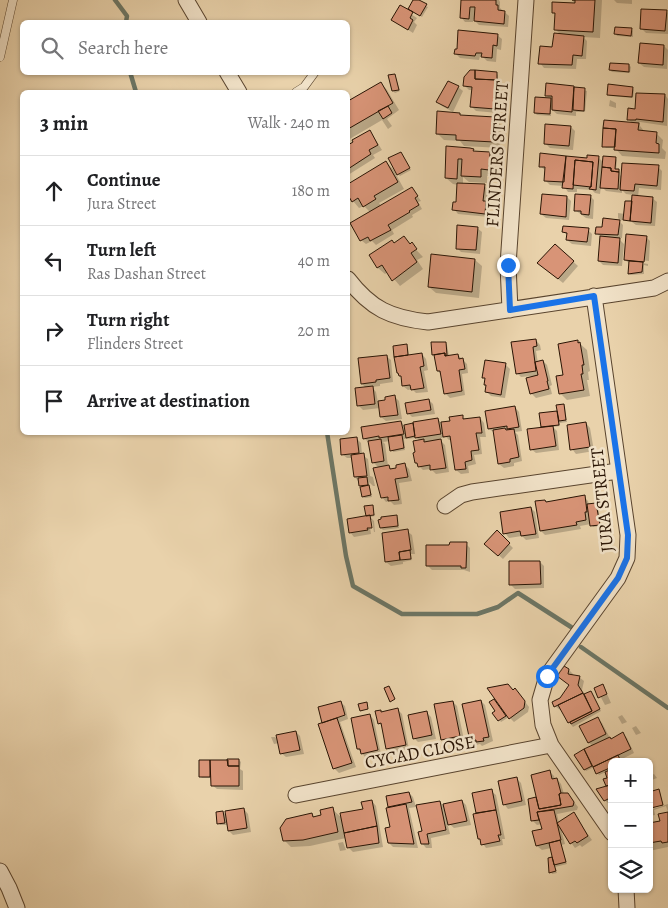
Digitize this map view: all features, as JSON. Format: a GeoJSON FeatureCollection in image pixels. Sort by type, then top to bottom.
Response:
{"type":"FeatureCollection","features":[{"type":"Feature","properties":{"kind":"street"},"geometry":{"type":"LineString","coordinates":[[186,0],[198,20]]}},
{"type":"Feature","properties":{"kind":"street","name":"FLINDERS STREET"},"geometry":{"type":"LineString","coordinates":[[510,310],[508,265],[526,0]]}},
{"type":"Feature","properties":{"kind":"street"},"geometry":{"type":"LineString","coordinates":[[229,75],[238,90]]}},
{"type":"Feature","properties":{"kind":"street"},"geometry":{"type":"LineString","coordinates":[[350,282],[359,293],[382,311],[406,320],[428,322],[654,288],[668,281]]}},
{"type":"Feature","properties":{"kind":"street","name":"JURA STREET"},"geometry":{"type":"LineString","coordinates":[[594,296],[628,535],[627,558],[618,578],[547,676],[540,700],[542,725],[551,745],[608,827]]}},
{"type":"Feature","properties":{"kind":"street"},"geometry":{"type":"LineString","coordinates":[[445,506],[461,495],[472,492],[618,471]]}},
{"type":"Feature","properties":{"kind":"street","name":"CYCAD CLOSE"},"geometry":{"type":"LineString","coordinates":[[296,795],[551,745]]}},
{"type":"Feature","properties":{"kind":"street"},"geometry":{"type":"LineString","coordinates":[[0,871],[17,908]]}},
{"type":"Feature","properties":{"kind":"street"},"geometry":{"type":"LineString","coordinates":[[626,893],[627,908]]}},
{"type":"Feature","properties":{"kind":"lane"},"geometry":{"type":"LineString","coordinates":[[0,57],[13,0]]}},
{"type":"Feature","properties":{"kind":"lane"},"geometry":{"type":"LineString","coordinates":[[299,90],[304,87],[313,75]]}},
{"type":"Feature","properties":{"kind":"building"},"geometry":{"type":"Polygon","coordinates":[[[413,0],[419,0],[427,4],[420,16],[408,9],[413,0]]]}},
{"type":"Feature","properties":{"kind":"building"},"geometry":{"type":"Polygon","coordinates":[[[461,0],[496,0],[498,10],[505,11],[504,24],[474,21],[475,7],[470,7],[469,19],[460,18],[461,0]]]}},
{"type":"Feature","properties":{"kind":"building"},"geometry":{"type":"Polygon","coordinates":[[[575,0],[595,0],[593,32],[554,30],[555,13],[552,13],[552,2],[575,3],[575,0]]]}},
{"type":"Feature","properties":{"kind":"building"},"geometry":{"type":"Polygon","coordinates":[[[400,5],[413,12],[410,18],[413,20],[408,30],[391,20],[400,5]]]}},
{"type":"Feature","properties":{"kind":"building"},"geometry":{"type":"Polygon","coordinates":[[[641,9],[667,10],[665,31],[640,29],[641,9]]]}},
{"type":"Feature","properties":{"kind":"building"},"geometry":{"type":"Polygon","coordinates":[[[615,27],[632,28],[631,36],[614,34],[615,27]]]}},
{"type":"Feature","properties":{"kind":"building"},"geometry":{"type":"Polygon","coordinates":[[[458,30],[498,34],[497,46],[493,45],[492,58],[481,57],[482,53],[476,53],[475,56],[454,54],[455,49],[457,49],[458,30]]]}},
{"type":"Feature","properties":{"kind":"building"},"geometry":{"type":"Polygon","coordinates":[[[554,33],[584,36],[582,56],[573,55],[572,65],[538,64],[540,46],[552,47],[554,33]]]}},
{"type":"Feature","properties":{"kind":"building"},"geometry":{"type":"Polygon","coordinates":[[[640,43],[664,45],[663,65],[638,63],[640,43]]]}},
{"type":"Feature","properties":{"kind":"building"},"geometry":{"type":"Polygon","coordinates":[[[610,63],[629,64],[629,72],[609,70],[610,63]]]}},
{"type":"Feature","properties":{"kind":"building"},"geometry":{"type":"Polygon","coordinates":[[[470,70],[475,70],[475,79],[497,80],[495,109],[470,107],[472,87],[463,86],[464,77],[470,70]]]}},
{"type":"Feature","properties":{"kind":"building"},"geometry":{"type":"Polygon","coordinates":[[[475,70],[497,72],[497,80],[475,79],[475,70]]]}},
{"type":"Feature","properties":{"kind":"building"},"geometry":{"type":"Polygon","coordinates":[[[395,74],[399,90],[392,91],[388,75],[395,74]]]}},
{"type":"Feature","properties":{"kind":"building"},"geometry":{"type":"Polygon","coordinates":[[[448,81],[459,86],[448,108],[436,102],[448,81]]]}},
{"type":"Feature","properties":{"kind":"building"},"geometry":{"type":"Polygon","coordinates":[[[381,82],[393,103],[350,128],[350,100],[381,82]]]}},
{"type":"Feature","properties":{"kind":"building"},"geometry":{"type":"Polygon","coordinates":[[[546,83],[574,86],[572,112],[552,110],[552,96],[545,96],[546,83]]]}},
{"type":"Feature","properties":{"kind":"building"},"geometry":{"type":"Polygon","coordinates":[[[608,84],[633,87],[632,97],[607,95],[608,84]]]}},
{"type":"Feature","properties":{"kind":"building"},"geometry":{"type":"Polygon","coordinates":[[[574,87],[585,88],[584,111],[573,110],[574,87]]]}},
{"type":"Feature","properties":{"kind":"building"},"geometry":{"type":"Polygon","coordinates":[[[636,93],[665,94],[663,122],[627,120],[628,108],[635,109],[636,93]]]}},
{"type":"Feature","properties":{"kind":"building"},"geometry":{"type":"Polygon","coordinates":[[[535,97],[551,98],[550,114],[534,113],[535,97]]]}},
{"type":"Feature","properties":{"kind":"building"},"geometry":{"type":"Polygon","coordinates":[[[388,106],[392,113],[383,119],[378,111],[388,106]]]}},
{"type":"Feature","properties":{"kind":"building"},"geometry":{"type":"Polygon","coordinates":[[[437,111],[460,113],[460,115],[495,117],[494,142],[456,140],[456,135],[436,134],[437,111]]]}},
{"type":"Feature","properties":{"kind":"building"},"geometry":{"type":"Polygon","coordinates":[[[604,120],[639,123],[638,130],[657,132],[656,143],[659,144],[659,153],[614,150],[616,129],[603,128],[604,120]]]}},
{"type":"Feature","properties":{"kind":"building"},"geometry":{"type":"Polygon","coordinates":[[[545,124],[571,126],[569,146],[544,144],[545,124]]]}},
{"type":"Feature","properties":{"kind":"building"},"geometry":{"type":"Polygon","coordinates":[[[603,128],[616,129],[615,147],[602,147],[603,128]]]}},
{"type":"Feature","properties":{"kind":"building"},"geometry":{"type":"Polygon","coordinates":[[[370,130],[378,145],[369,150],[371,154],[350,168],[350,144],[353,142],[352,140],[370,130]]]}},
{"type":"Feature","properties":{"kind":"building"},"geometry":{"type":"Polygon","coordinates":[[[446,146],[490,152],[489,170],[481,169],[481,177],[461,176],[462,159],[458,159],[457,179],[445,178],[446,146]]]}},
{"type":"Feature","properties":{"kind":"building"},"geometry":{"type":"Polygon","coordinates":[[[401,152],[410,168],[397,175],[388,158],[401,152]]]}},
{"type":"Feature","properties":{"kind":"building"},"geometry":{"type":"Polygon","coordinates":[[[540,153],[566,156],[564,182],[544,181],[545,167],[539,167],[540,153]]]}},
{"type":"Feature","properties":{"kind":"building"},"geometry":{"type":"Polygon","coordinates":[[[587,155],[599,156],[596,190],[589,189],[591,187],[593,162],[575,160],[573,189],[562,188],[566,156],[587,158],[587,155]]]}},
{"type":"Feature","properties":{"kind":"building"},"geometry":{"type":"Polygon","coordinates":[[[603,156],[616,157],[615,169],[619,169],[619,172],[611,171],[611,168],[602,167],[603,156]]]}},
{"type":"Feature","properties":{"kind":"building"},"geometry":{"type":"Polygon","coordinates":[[[575,160],[593,162],[591,187],[573,185],[575,160]]]}},
{"type":"Feature","properties":{"kind":"building"},"geometry":{"type":"Polygon","coordinates":[[[386,161],[398,182],[374,196],[376,199],[363,207],[358,198],[352,202],[350,198],[350,183],[386,161]]]}},
{"type":"Feature","properties":{"kind":"building"},"geometry":{"type":"Polygon","coordinates":[[[622,163],[659,165],[657,186],[635,184],[634,191],[620,190],[622,163]]]}},
{"type":"Feature","properties":{"kind":"building"},"geometry":{"type":"Polygon","coordinates":[[[602,167],[611,168],[611,171],[619,172],[618,189],[600,188],[602,167]]]}},
{"type":"Feature","properties":{"kind":"building"},"geometry":{"type":"Polygon","coordinates":[[[457,183],[485,184],[483,201],[486,201],[485,214],[452,210],[453,202],[456,202],[457,183]]]}},
{"type":"Feature","properties":{"kind":"building"},"geometry":{"type":"Polygon","coordinates":[[[412,187],[418,196],[415,198],[419,205],[388,225],[391,230],[370,241],[368,237],[360,241],[350,223],[412,187]]]}},
{"type":"Feature","properties":{"kind":"building"},"geometry":{"type":"Polygon","coordinates":[[[542,194],[567,196],[566,217],[540,214],[542,194]]]}},
{"type":"Feature","properties":{"kind":"building"},"geometry":{"type":"Polygon","coordinates":[[[575,194],[591,195],[589,215],[581,214],[581,211],[574,211],[575,194]]]}},
{"type":"Feature","properties":{"kind":"building"},"geometry":{"type":"Polygon","coordinates":[[[632,195],[653,197],[651,223],[630,221],[632,195]]]}},
{"type":"Feature","properties":{"kind":"building"},"geometry":{"type":"Polygon","coordinates":[[[625,201],[632,201],[630,221],[623,220],[625,201]]]}},
{"type":"Feature","properties":{"kind":"building"},"geometry":{"type":"Polygon","coordinates":[[[603,218],[620,220],[618,235],[595,234],[596,227],[602,227],[603,218]]]}},
{"type":"Feature","properties":{"kind":"building"},"geometry":{"type":"Polygon","coordinates":[[[457,225],[478,227],[476,250],[456,249],[457,225]]]}},
{"type":"Feature","properties":{"kind":"building"},"geometry":{"type":"Polygon","coordinates":[[[563,226],[589,228],[587,242],[566,240],[567,233],[562,232],[563,226]]]}},
{"type":"Feature","properties":{"kind":"building"},"geometry":{"type":"Polygon","coordinates":[[[626,234],[647,236],[644,262],[624,260],[626,234]]]}},
{"type":"Feature","properties":{"kind":"building"},"geometry":{"type":"Polygon","coordinates":[[[404,236],[417,249],[411,253],[417,262],[392,281],[382,265],[377,268],[369,255],[392,240],[394,243],[404,236]]]}},
{"type":"Feature","properties":{"kind":"building"},"geometry":{"type":"Polygon","coordinates":[[[600,236],[620,238],[618,263],[598,261],[600,236]]]}},
{"type":"Feature","properties":{"kind":"building"},"geometry":{"type":"Polygon","coordinates":[[[555,244],[574,261],[558,279],[537,263],[555,244]]]}},
{"type":"Feature","properties":{"kind":"building"},"geometry":{"type":"Polygon","coordinates":[[[431,254],[475,259],[472,292],[428,287],[431,254]]]}},
{"type":"Feature","properties":{"kind":"building"},"geometry":{"type":"Polygon","coordinates":[[[629,261],[643,262],[642,272],[628,274],[629,261]]]}},
{"type":"Feature","properties":{"kind":"building"},"geometry":{"type":"Polygon","coordinates":[[[536,339],[537,346],[533,347],[536,371],[516,374],[511,342],[536,339]]]}},
{"type":"Feature","properties":{"kind":"building"},"geometry":{"type":"Polygon","coordinates":[[[578,340],[584,365],[582,365],[583,374],[581,374],[584,390],[559,394],[556,376],[563,375],[558,344],[578,340]]]}},
{"type":"Feature","properties":{"kind":"building"},"geometry":{"type":"Polygon","coordinates":[[[431,342],[446,342],[447,355],[445,356],[445,353],[432,355],[431,342]]]}},
{"type":"Feature","properties":{"kind":"building"},"geometry":{"type":"Polygon","coordinates":[[[407,344],[408,355],[394,357],[393,346],[407,344]]]}},
{"type":"Feature","properties":{"kind":"building"},"geometry":{"type":"Polygon","coordinates":[[[422,353],[424,366],[420,367],[424,388],[411,390],[410,385],[402,386],[401,376],[397,373],[394,357],[422,353]]]}},
{"type":"Feature","properties":{"kind":"building"},"geometry":{"type":"Polygon","coordinates":[[[445,353],[445,356],[458,354],[459,359],[463,358],[465,369],[459,370],[462,391],[444,394],[440,371],[437,371],[434,355],[445,353]]]}},
{"type":"Feature","properties":{"kind":"building"},"geometry":{"type":"Polygon","coordinates":[[[387,355],[390,378],[361,384],[358,358],[387,355]]]}},
{"type":"Feature","properties":{"kind":"building"},"geometry":{"type":"Polygon","coordinates":[[[485,360],[506,363],[501,395],[485,392],[485,378],[482,378],[485,360]]]}},
{"type":"Feature","properties":{"kind":"building"},"geometry":{"type":"Polygon","coordinates":[[[543,360],[549,389],[530,394],[526,378],[538,375],[535,362],[543,360]]]}},
{"type":"Feature","properties":{"kind":"building"},"geometry":{"type":"Polygon","coordinates":[[[373,386],[375,404],[357,406],[355,388],[373,386]]]}},
{"type":"Feature","properties":{"kind":"building"},"geometry":{"type":"Polygon","coordinates":[[[395,395],[398,415],[380,417],[378,401],[395,395]]]}},
{"type":"Feature","properties":{"kind":"building"},"geometry":{"type":"Polygon","coordinates":[[[429,399],[431,410],[407,414],[405,403],[429,399]]]}},
{"type":"Feature","properties":{"kind":"building"},"geometry":{"type":"Polygon","coordinates":[[[564,404],[566,420],[559,421],[556,405],[564,404]]]}},
{"type":"Feature","properties":{"kind":"building"},"geometry":{"type":"Polygon","coordinates":[[[515,406],[519,427],[507,429],[507,426],[488,429],[485,411],[515,406]]]}},
{"type":"Feature","properties":{"kind":"building"},"geometry":{"type":"Polygon","coordinates":[[[557,411],[559,425],[541,427],[539,413],[557,411]]]}},
{"type":"Feature","properties":{"kind":"building"},"geometry":{"type":"Polygon","coordinates":[[[463,415],[463,419],[480,417],[482,433],[476,433],[479,450],[471,451],[472,460],[465,462],[466,469],[455,470],[450,436],[443,437],[441,422],[450,421],[449,417],[463,415]]]}},
{"type":"Feature","properties":{"kind":"building"},"geometry":{"type":"Polygon","coordinates":[[[438,418],[441,434],[415,438],[413,422],[438,418]]]}},
{"type":"Feature","properties":{"kind":"building"},"geometry":{"type":"Polygon","coordinates":[[[401,421],[404,434],[363,439],[361,427],[401,421]]]}},
{"type":"Feature","properties":{"kind":"building"},"geometry":{"type":"Polygon","coordinates":[[[586,422],[590,447],[570,450],[567,425],[586,422]]]}},
{"type":"Feature","properties":{"kind":"building"},"geometry":{"type":"Polygon","coordinates":[[[413,423],[415,436],[406,438],[404,425],[413,423]]]}},
{"type":"Feature","properties":{"kind":"building"},"geometry":{"type":"Polygon","coordinates":[[[553,426],[556,446],[530,450],[527,429],[553,426]]]}},
{"type":"Feature","properties":{"kind":"building"},"geometry":{"type":"Polygon","coordinates":[[[505,428],[506,430],[514,429],[519,457],[510,459],[510,462],[498,464],[493,430],[505,428]]]}},
{"type":"Feature","properties":{"kind":"building"},"geometry":{"type":"Polygon","coordinates":[[[402,435],[404,448],[390,451],[388,437],[402,435]]]}},
{"type":"Feature","properties":{"kind":"building"},"geometry":{"type":"Polygon","coordinates":[[[357,437],[359,453],[341,455],[340,439],[357,437]]]}},
{"type":"Feature","properties":{"kind":"building"},"geometry":{"type":"Polygon","coordinates":[[[381,439],[384,461],[372,463],[368,441],[381,439]]]}},
{"type":"Feature","properties":{"kind":"building"},"geometry":{"type":"Polygon","coordinates":[[[424,439],[424,442],[441,439],[446,468],[430,470],[430,465],[418,467],[413,453],[415,452],[413,441],[424,439]]]}},
{"type":"Feature","properties":{"kind":"building"},"geometry":{"type":"Polygon","coordinates":[[[364,453],[367,476],[354,477],[351,455],[364,453]]]}},
{"type":"Feature","properties":{"kind":"building"},"geometry":{"type":"Polygon","coordinates":[[[405,463],[408,477],[395,479],[399,500],[388,501],[388,497],[381,498],[373,468],[389,465],[390,469],[405,463]]]}},
{"type":"Feature","properties":{"kind":"building"},"geometry":{"type":"Polygon","coordinates":[[[367,477],[368,485],[359,486],[358,478],[367,477]]]}},
{"type":"Feature","properties":{"kind":"building"},"geometry":{"type":"Polygon","coordinates":[[[369,485],[371,495],[362,497],[360,487],[369,485]]]}},
{"type":"Feature","properties":{"kind":"building"},"geometry":{"type":"Polygon","coordinates":[[[585,495],[586,520],[576,522],[577,525],[540,531],[535,501],[545,500],[546,502],[585,495]]]}},
{"type":"Feature","properties":{"kind":"building"},"geometry":{"type":"Polygon","coordinates":[[[596,503],[600,525],[590,526],[587,504],[596,503]]]}},
{"type":"Feature","properties":{"kind":"building"},"geometry":{"type":"Polygon","coordinates":[[[373,505],[374,515],[366,516],[364,506],[373,505]]]}},
{"type":"Feature","properties":{"kind":"building"},"geometry":{"type":"Polygon","coordinates":[[[531,507],[536,534],[521,536],[520,531],[503,534],[500,512],[531,507]]]}},
{"type":"Feature","properties":{"kind":"building"},"geometry":{"type":"Polygon","coordinates":[[[370,515],[372,528],[349,533],[347,519],[370,515]]]}},
{"type":"Feature","properties":{"kind":"building"},"geometry":{"type":"Polygon","coordinates":[[[397,515],[398,526],[380,528],[378,520],[381,517],[397,515]]]}},
{"type":"Feature","properties":{"kind":"building"},"geometry":{"type":"Polygon","coordinates":[[[408,529],[411,550],[399,552],[400,560],[385,562],[382,533],[408,529]]]}},
{"type":"Feature","properties":{"kind":"building"},"geometry":{"type":"Polygon","coordinates":[[[497,530],[510,543],[498,556],[484,544],[497,530]]]}},
{"type":"Feature","properties":{"kind":"building"},"geometry":{"type":"Polygon","coordinates":[[[450,542],[467,542],[466,568],[461,568],[461,566],[426,566],[426,545],[449,545],[450,542]]]}},
{"type":"Feature","properties":{"kind":"building"},"geometry":{"type":"Polygon","coordinates":[[[410,550],[411,559],[400,560],[399,552],[410,550]]]}},
{"type":"Feature","properties":{"kind":"building"},"geometry":{"type":"Polygon","coordinates":[[[509,561],[540,561],[541,584],[509,585],[509,561]]]}},
{"type":"Feature","properties":{"kind":"building"},"geometry":{"type":"Polygon","coordinates":[[[564,666],[569,669],[568,674],[580,676],[578,685],[583,693],[554,707],[552,702],[560,698],[569,685],[557,676],[564,666]]]}},
{"type":"Feature","properties":{"kind":"building"},"geometry":{"type":"Polygon","coordinates":[[[508,684],[513,690],[515,688],[525,701],[524,708],[509,719],[487,688],[508,684]]]}},
{"type":"Feature","properties":{"kind":"building"},"geometry":{"type":"Polygon","coordinates":[[[603,684],[607,694],[598,698],[594,688],[603,684]]]}},
{"type":"Feature","properties":{"kind":"building"},"geometry":{"type":"Polygon","coordinates":[[[389,686],[395,699],[390,702],[384,688],[389,686]]]}},
{"type":"Feature","properties":{"kind":"building"},"geometry":{"type":"Polygon","coordinates":[[[591,691],[600,709],[571,724],[570,722],[592,711],[584,694],[591,691]]]}},
{"type":"Feature","properties":{"kind":"building"},"geometry":{"type":"Polygon","coordinates":[[[583,693],[592,711],[568,723],[558,705],[583,693]]]}},
{"type":"Feature","properties":{"kind":"building"},"geometry":{"type":"Polygon","coordinates":[[[494,699],[506,716],[498,721],[492,713],[495,711],[489,702],[494,699]]]}},
{"type":"Feature","properties":{"kind":"building"},"geometry":{"type":"Polygon","coordinates":[[[481,700],[489,737],[483,738],[484,741],[470,741],[462,704],[481,700]]]}},
{"type":"Feature","properties":{"kind":"building"},"geometry":{"type":"Polygon","coordinates":[[[341,701],[345,715],[322,723],[318,707],[341,701]]]}},
{"type":"Feature","properties":{"kind":"building"},"geometry":{"type":"Polygon","coordinates":[[[453,701],[460,736],[441,740],[434,704],[453,701]]]}},
{"type":"Feature","properties":{"kind":"building"},"geometry":{"type":"Polygon","coordinates":[[[367,702],[368,709],[360,711],[358,704],[367,702]]]}},
{"type":"Feature","properties":{"kind":"building"},"geometry":{"type":"Polygon","coordinates":[[[398,708],[406,745],[386,749],[381,723],[378,724],[375,711],[381,710],[381,712],[398,708]]]}},
{"type":"Feature","properties":{"kind":"building"},"geometry":{"type":"Polygon","coordinates":[[[427,711],[432,735],[413,739],[408,715],[427,711]]]}},
{"type":"Feature","properties":{"kind":"building"},"geometry":{"type":"Polygon","coordinates":[[[370,714],[378,750],[361,754],[360,749],[357,749],[351,718],[370,714]]]}},
{"type":"Feature","properties":{"kind":"building"},"geometry":{"type":"Polygon","coordinates":[[[598,717],[606,734],[588,743],[579,726],[598,717]]]}},
{"type":"Feature","properties":{"kind":"building"},"geometry":{"type":"Polygon","coordinates":[[[337,718],[352,763],[333,769],[318,724],[337,718]]]}},
{"type":"Feature","properties":{"kind":"building"},"geometry":{"type":"Polygon","coordinates":[[[296,731],[300,750],[280,754],[276,735],[296,731]]]}},
{"type":"Feature","properties":{"kind":"building"},"geometry":{"type":"Polygon","coordinates":[[[623,732],[631,749],[608,758],[608,760],[593,767],[584,749],[610,737],[611,739],[623,732]]]}},
{"type":"Feature","properties":{"kind":"building"},"geometry":{"type":"Polygon","coordinates":[[[584,749],[592,766],[584,770],[574,755],[584,749]]]}},
{"type":"Feature","properties":{"kind":"building"},"geometry":{"type":"Polygon","coordinates":[[[227,759],[239,759],[239,766],[228,766],[227,759]]]}},
{"type":"Feature","properties":{"kind":"building"},"geometry":{"type":"Polygon","coordinates":[[[199,760],[210,760],[210,777],[199,777],[199,760]]]}},
{"type":"Feature","properties":{"kind":"building"},"geometry":{"type":"Polygon","coordinates":[[[210,760],[228,760],[228,766],[239,766],[239,786],[211,786],[210,760]]]}},
{"type":"Feature","properties":{"kind":"building"},"geometry":{"type":"Polygon","coordinates":[[[608,760],[608,769],[596,774],[593,767],[608,760]]]}},
{"type":"Feature","properties":{"kind":"building"},"geometry":{"type":"Polygon","coordinates":[[[550,770],[552,779],[557,778],[561,793],[559,794],[561,805],[539,809],[531,775],[550,770]]]}},
{"type":"Feature","properties":{"kind":"building"},"geometry":{"type":"Polygon","coordinates":[[[608,771],[608,786],[606,786],[603,779],[607,778],[605,772],[608,771]]]}},
{"type":"Feature","properties":{"kind":"building"},"geometry":{"type":"Polygon","coordinates":[[[517,777],[522,801],[503,805],[498,781],[517,777]]]}},
{"type":"Feature","properties":{"kind":"building"},"geometry":{"type":"Polygon","coordinates":[[[608,786],[608,799],[604,801],[596,789],[608,786]]]}},
{"type":"Feature","properties":{"kind":"building"},"geometry":{"type":"Polygon","coordinates":[[[492,789],[496,810],[476,813],[472,793],[492,789]]]}},
{"type":"Feature","properties":{"kind":"building"},"geometry":{"type":"Polygon","coordinates":[[[659,789],[663,805],[653,808],[653,791],[659,789]]]}},
{"type":"Feature","properties":{"kind":"building"},"geometry":{"type":"Polygon","coordinates":[[[409,792],[412,802],[388,807],[386,796],[409,792]]]}},
{"type":"Feature","properties":{"kind":"building"},"geometry":{"type":"Polygon","coordinates":[[[568,793],[574,802],[573,806],[537,812],[539,820],[531,821],[528,799],[536,797],[539,809],[556,806],[561,805],[559,794],[568,793]]]}},
{"type":"Feature","properties":{"kind":"building"},"geometry":{"type":"Polygon","coordinates":[[[372,800],[377,826],[344,833],[340,813],[363,809],[361,802],[372,800]]]}},
{"type":"Feature","properties":{"kind":"building"},"geometry":{"type":"Polygon","coordinates":[[[462,800],[467,821],[448,825],[443,804],[462,800]]]}},
{"type":"Feature","properties":{"kind":"building"},"geometry":{"type":"Polygon","coordinates":[[[440,801],[446,830],[427,834],[429,844],[421,844],[418,832],[422,831],[416,805],[440,801]]]}},
{"type":"Feature","properties":{"kind":"building"},"geometry":{"type":"Polygon","coordinates":[[[406,804],[414,844],[388,843],[385,828],[390,827],[386,808],[406,804]]]}},
{"type":"Feature","properties":{"kind":"building"},"geometry":{"type":"Polygon","coordinates":[[[333,807],[338,832],[303,840],[283,841],[280,828],[286,819],[312,813],[313,817],[321,815],[320,810],[333,807]]]}},
{"type":"Feature","properties":{"kind":"building"},"geometry":{"type":"Polygon","coordinates":[[[244,808],[247,828],[228,831],[225,811],[244,808]]]}},
{"type":"Feature","properties":{"kind":"building"},"geometry":{"type":"Polygon","coordinates":[[[496,810],[501,835],[498,835],[500,841],[481,845],[473,814],[496,810]]]}},
{"type":"Feature","properties":{"kind":"building"},"geometry":{"type":"Polygon","coordinates":[[[554,810],[561,840],[536,846],[532,831],[542,829],[537,812],[554,810]]]}},
{"type":"Feature","properties":{"kind":"building"},"geometry":{"type":"Polygon","coordinates":[[[223,811],[225,823],[217,824],[216,812],[223,811]]]}},
{"type":"Feature","properties":{"kind":"building"},"geometry":{"type":"Polygon","coordinates":[[[574,812],[588,836],[577,843],[575,841],[570,844],[557,823],[574,812]]]}},
{"type":"Feature","properties":{"kind":"building"},"geometry":{"type":"Polygon","coordinates":[[[668,812],[668,842],[653,842],[653,822],[660,821],[658,814],[668,812]]]}},
{"type":"Feature","properties":{"kind":"building"},"geometry":{"type":"Polygon","coordinates":[[[377,826],[379,843],[347,848],[344,833],[377,826]]]}},
{"type":"Feature","properties":{"kind":"building"},"geometry":{"type":"Polygon","coordinates":[[[560,840],[566,862],[554,865],[549,843],[560,840]]]}},
{"type":"Feature","properties":{"kind":"building"},"geometry":{"type":"Polygon","coordinates":[[[552,857],[556,871],[549,873],[548,858],[552,857]]]}},
{"type":"Feature","properties":{"kind":"waterway"},"geometry":{"type":"LineString","coordinates":[[115,0],[127,16],[126,20]]}},
{"type":"Feature","properties":{"kind":"waterway"},"geometry":{"type":"LineString","coordinates":[[131,75],[135,90]]}},
{"type":"Feature","properties":{"kind":"waterway"},"geometry":{"type":"LineString","coordinates":[[327,435],[346,556],[353,586],[402,614],[477,614],[498,607],[518,593],[571,627]]}},
{"type":"Feature","properties":{"kind":"waterway"},"geometry":{"type":"LineString","coordinates":[[581,647],[668,708]]}},
{"type":"Feature","properties":{"kind":"route"},"geometry":{"type":"LineString","coordinates":[[508,265],[510,310],[594,296],[628,535],[627,558],[618,578],[547,676]]}}]}
